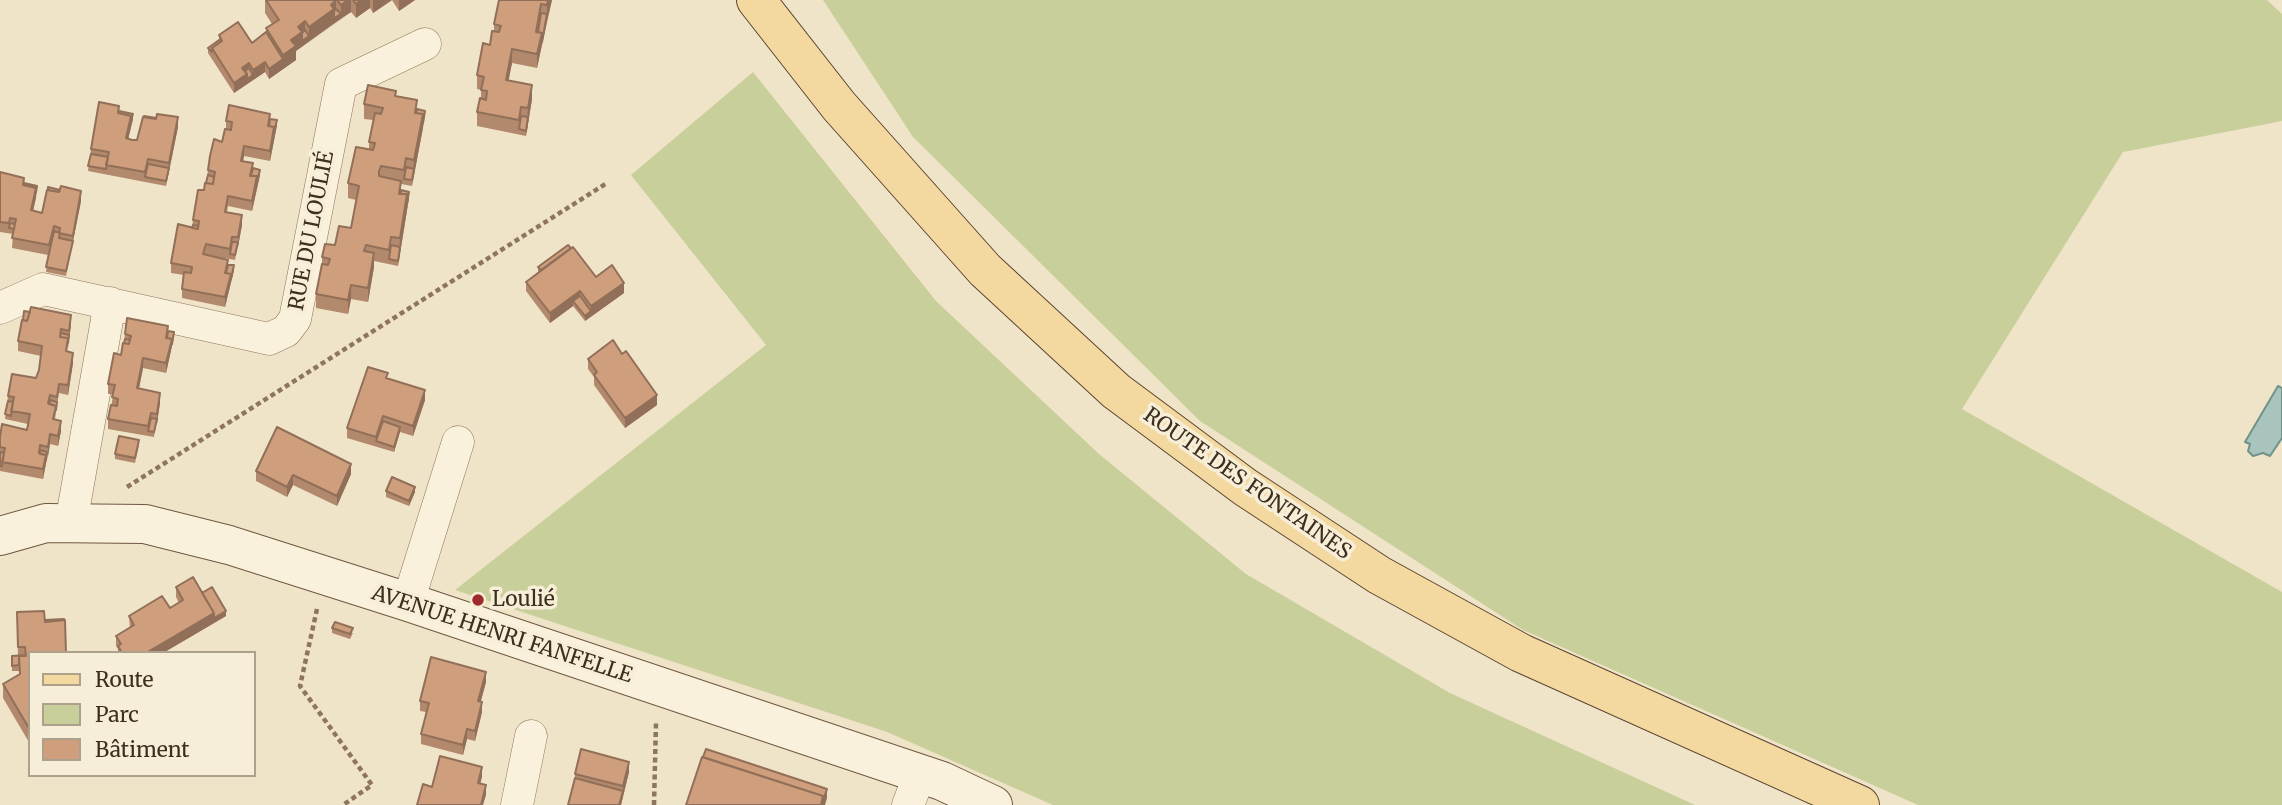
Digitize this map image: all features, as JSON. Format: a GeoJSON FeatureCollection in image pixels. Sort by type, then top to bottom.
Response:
{"type":"FeatureCollection","features":[{"type":"Feature","properties":{"kind":"main road","name":"ROUTE DES FONTAINES"},"geometry":{"type":"LineString","coordinates":[[756,0],[839,106],[985,270],[1115,391],[1245,487],[1380,575],[1521,653],[1860,805]]}},
{"type":"Feature","properties":{"kind":"street","name":"RUE DU LOULIÉ"},"geometry":{"type":"LineString","coordinates":[[0,308],[43,289],[269,339],[286,331],[295,319],[341,84],[425,44]]}},
{"type":"Feature","properties":{"kind":"street"},"geometry":{"type":"LineString","coordinates":[[71,523],[110,303]]}},
{"type":"Feature","properties":{"kind":"street"},"geometry":{"type":"LineString","coordinates":[[408,603],[458,442]]}},
{"type":"Feature","properties":{"kind":"street","name":"AVENUE HENRI FANFELLE"},"geometry":{"type":"LineString","coordinates":[[0,536],[46,523],[145,524],[229,545],[657,686],[914,789],[942,781],[993,805]]}},
{"type":"Feature","properties":{"kind":"street"},"geometry":{"type":"LineString","coordinates":[[517,805],[531,736]]}},
{"type":"Feature","properties":{"kind":"path"},"geometry":{"type":"LineString","coordinates":[[117,493],[607,183]]}},
{"type":"Feature","properties":{"kind":"path"},"geometry":{"type":"LineString","coordinates":[[324,576],[300,686],[372,785],[343,805]]}},
{"type":"Feature","properties":{"kind":"path"},"geometry":{"type":"LineString","coordinates":[[654,805],[657,686]]}},
{"type":"Feature","properties":{"kind":"green space"},"geometry":{"type":"Polygon","coordinates":[[[823,0],[2267,0],[2282,14],[2282,121],[2123,152],[1962,409],[2282,592],[2282,805],[1918,805],[1523,630],[1200,421],[913,137],[823,0]]]}},
{"type":"Feature","properties":{"kind":"green space"},"geometry":{"type":"Polygon","coordinates":[[[753,72],[936,301],[1099,454],[1246,574],[1450,693],[1695,805],[1053,805],[887,732],[455,590],[766,345],[631,175],[753,72]]]}},
{"type":"Feature","properties":{"kind":"water"},"geometry":{"type":"Polygon","coordinates":[[[2278,386],[2282,388],[2282,438],[2270,456],[2263,453],[2253,456],[2248,451],[2250,444],[2245,442],[2278,386]]]}},
{"type":"Feature","properties":{"kind":"building"},"geometry":{"type":"Polygon","coordinates":[[[266,0],[336,0],[331,5],[334,9],[309,27],[305,21],[298,27],[302,32],[291,40],[296,46],[283,55],[266,28],[279,20],[266,0]]]}},
{"type":"Feature","properties":{"kind":"building"},"geometry":{"type":"Polygon","coordinates":[[[499,0],[548,0],[547,5],[541,4],[536,32],[542,33],[537,54],[512,49],[506,80],[532,85],[528,108],[521,107],[519,120],[477,112],[480,98],[486,100],[487,91],[481,90],[484,77],[477,75],[483,43],[490,45],[492,31],[499,32],[501,26],[494,24],[499,0]]]}},
{"type":"Feature","properties":{"kind":"building"},"geometry":{"type":"Polygon","coordinates":[[[336,9],[341,14],[334,18],[334,11],[336,9]]]}},
{"type":"Feature","properties":{"kind":"building"},"geometry":{"type":"Polygon","coordinates":[[[541,13],[547,14],[542,42],[542,33],[538,32],[541,13]]]}},
{"type":"Feature","properties":{"kind":"building"},"geometry":{"type":"Polygon","coordinates":[[[238,22],[252,43],[266,32],[283,59],[269,69],[265,62],[253,70],[249,63],[242,68],[247,74],[234,83],[212,48],[222,41],[219,35],[238,22]]]}},
{"type":"Feature","properties":{"kind":"building"},"geometry":{"type":"Polygon","coordinates":[[[305,30],[309,36],[302,41],[302,33],[305,30]]]}},
{"type":"Feature","properties":{"kind":"building"},"geometry":{"type":"Polygon","coordinates":[[[219,40],[212,48],[212,52],[208,48],[219,40]]]}},
{"type":"Feature","properties":{"kind":"building"},"geometry":{"type":"Polygon","coordinates":[[[249,68],[253,75],[247,79],[245,71],[249,68]]]}},
{"type":"Feature","properties":{"kind":"building"},"geometry":{"type":"Polygon","coordinates":[[[368,85],[396,91],[395,96],[417,100],[415,113],[423,114],[414,160],[406,158],[404,170],[381,166],[379,171],[379,176],[401,181],[399,194],[407,194],[400,238],[391,237],[389,250],[366,245],[364,251],[374,253],[368,288],[351,285],[348,300],[316,294],[322,264],[328,265],[330,259],[322,257],[325,244],[335,245],[339,226],[351,228],[359,186],[348,183],[356,147],[373,150],[375,143],[369,142],[375,113],[381,114],[383,108],[364,104],[368,85]]]}},
{"type":"Feature","properties":{"kind":"building"},"geometry":{"type":"Polygon","coordinates":[[[99,102],[119,106],[118,113],[131,116],[126,138],[132,140],[137,140],[143,117],[156,119],[157,114],[178,117],[169,163],[148,159],[145,172],[106,165],[109,152],[91,149],[99,102]]]}},
{"type":"Feature","properties":{"kind":"building"},"geometry":{"type":"Polygon","coordinates":[[[229,105],[270,114],[268,126],[274,127],[270,151],[244,146],[241,161],[253,163],[250,176],[257,176],[252,201],[228,196],[225,212],[242,215],[238,237],[232,237],[230,249],[206,244],[203,254],[228,260],[225,273],[231,274],[225,297],[182,289],[184,272],[191,273],[192,267],[171,263],[178,224],[198,229],[199,221],[193,220],[198,190],[204,190],[205,183],[213,184],[215,172],[208,170],[210,156],[214,139],[222,142],[225,129],[231,130],[232,122],[226,121],[229,105]]]}},
{"type":"Feature","properties":{"kind":"building"},"geometry":{"type":"Polygon","coordinates":[[[417,109],[425,111],[423,123],[423,114],[416,113],[417,109]]]}},
{"type":"Feature","properties":{"kind":"building"},"geometry":{"type":"Polygon","coordinates":[[[118,113],[133,114],[131,120],[131,116],[118,113]]]}},
{"type":"Feature","properties":{"kind":"building"},"geometry":{"type":"Polygon","coordinates":[[[521,116],[528,117],[526,131],[519,129],[521,116]]]}},
{"type":"Feature","properties":{"kind":"building"},"geometry":{"type":"Polygon","coordinates":[[[270,119],[277,120],[274,132],[274,127],[269,126],[270,119]]]}},
{"type":"Feature","properties":{"kind":"building"},"geometry":{"type":"Polygon","coordinates":[[[91,154],[108,157],[106,169],[88,166],[91,154]]]}},
{"type":"Feature","properties":{"kind":"building"},"geometry":{"type":"Polygon","coordinates":[[[148,164],[169,168],[166,181],[145,177],[148,164]]]}},
{"type":"Feature","properties":{"kind":"building"},"geometry":{"type":"Polygon","coordinates":[[[406,167],[414,169],[412,180],[404,179],[406,167]]]}},
{"type":"Feature","properties":{"kind":"building"},"geometry":{"type":"Polygon","coordinates":[[[253,168],[260,170],[257,181],[257,176],[251,176],[253,168]]]}},
{"type":"Feature","properties":{"kind":"building"},"geometry":{"type":"Polygon","coordinates":[[[0,172],[24,178],[23,185],[36,188],[31,210],[42,213],[47,190],[59,192],[61,186],[81,191],[73,236],[59,233],[60,228],[54,226],[49,245],[12,238],[16,219],[10,218],[9,223],[0,222],[0,172]]]}},
{"type":"Feature","properties":{"kind":"building"},"geometry":{"type":"Polygon","coordinates":[[[208,175],[214,177],[213,184],[206,183],[208,175]]]}},
{"type":"Feature","properties":{"kind":"building"},"geometry":{"type":"Polygon","coordinates":[[[401,190],[409,192],[407,203],[407,194],[401,194],[401,190]]]}},
{"type":"Feature","properties":{"kind":"building"},"geometry":{"type":"Polygon","coordinates":[[[54,231],[60,233],[59,238],[73,241],[66,271],[46,267],[54,231]]]}},
{"type":"Feature","properties":{"kind":"building"},"geometry":{"type":"Polygon","coordinates":[[[232,242],[238,242],[235,255],[230,254],[232,242]]]}},
{"type":"Feature","properties":{"kind":"building"},"geometry":{"type":"Polygon","coordinates":[[[391,245],[400,247],[398,261],[389,259],[391,245]]]}},
{"type":"Feature","properties":{"kind":"building"},"geometry":{"type":"Polygon","coordinates":[[[568,245],[571,248],[541,270],[538,267],[568,245]]]}},
{"type":"Feature","properties":{"kind":"building"},"geometry":{"type":"Polygon","coordinates":[[[573,247],[596,277],[612,265],[624,283],[591,306],[580,291],[550,313],[526,282],[573,247]]]}},
{"type":"Feature","properties":{"kind":"building"},"geometry":{"type":"Polygon","coordinates":[[[228,265],[234,265],[231,279],[231,274],[226,273],[228,265]]]}},
{"type":"Feature","properties":{"kind":"building"},"geometry":{"type":"Polygon","coordinates":[[[580,296],[591,311],[585,316],[573,301],[580,296]]]}},
{"type":"Feature","properties":{"kind":"building"},"geometry":{"type":"Polygon","coordinates":[[[31,307],[71,315],[69,331],[61,329],[60,337],[68,338],[66,351],[73,353],[68,385],[59,384],[57,397],[50,395],[48,403],[56,406],[53,419],[61,421],[58,436],[50,434],[48,447],[40,445],[39,453],[46,455],[43,469],[2,462],[5,448],[0,447],[2,424],[27,430],[30,414],[11,411],[14,397],[8,396],[12,374],[36,378],[39,370],[42,346],[18,341],[22,320],[27,321],[31,307]]]}},
{"type":"Feature","properties":{"kind":"building"},"geometry":{"type":"Polygon","coordinates":[[[24,311],[30,312],[27,321],[23,320],[24,311]]]}},
{"type":"Feature","properties":{"kind":"building"},"geometry":{"type":"Polygon","coordinates":[[[127,318],[168,326],[166,338],[172,339],[166,363],[143,358],[137,388],[160,393],[157,414],[151,413],[148,426],[108,419],[111,405],[117,406],[118,399],[112,397],[115,385],[108,384],[114,353],[121,355],[123,343],[129,344],[131,336],[125,334],[127,318]]]}},
{"type":"Feature","properties":{"kind":"building"},"geometry":{"type":"Polygon","coordinates":[[[168,331],[174,332],[172,344],[172,339],[167,338],[168,331]]]}},
{"type":"Feature","properties":{"kind":"building"},"geometry":{"type":"Polygon","coordinates":[[[61,333],[69,335],[68,343],[68,338],[60,337],[61,333]]]}},
{"type":"Feature","properties":{"kind":"building"},"geometry":{"type":"Polygon","coordinates":[[[613,340],[622,354],[626,351],[657,395],[625,418],[594,375],[597,372],[588,359],[613,340]]]}},
{"type":"Feature","properties":{"kind":"building"},"geometry":{"type":"Polygon","coordinates":[[[368,367],[388,373],[386,378],[425,390],[413,426],[383,416],[376,437],[347,428],[368,367]]]}},
{"type":"Feature","properties":{"kind":"building"},"geometry":{"type":"Polygon","coordinates":[[[50,400],[57,402],[56,410],[56,406],[49,404],[50,400]]]}},
{"type":"Feature","properties":{"kind":"building"},"geometry":{"type":"Polygon","coordinates":[[[8,401],[13,402],[11,416],[5,414],[8,401]]]}},
{"type":"Feature","properties":{"kind":"building"},"geometry":{"type":"Polygon","coordinates":[[[151,418],[157,419],[154,432],[148,431],[151,418]]]}},
{"type":"Feature","properties":{"kind":"building"},"geometry":{"type":"Polygon","coordinates":[[[383,421],[400,427],[394,447],[376,441],[383,421]]]}},
{"type":"Feature","properties":{"kind":"building"},"geometry":{"type":"Polygon","coordinates":[[[277,427],[351,464],[337,496],[293,475],[287,487],[256,471],[277,427]]]}},
{"type":"Feature","properties":{"kind":"building"},"geometry":{"type":"Polygon","coordinates":[[[119,436],[139,440],[135,458],[115,454],[119,436]]]}},
{"type":"Feature","properties":{"kind":"building"},"geometry":{"type":"Polygon","coordinates":[[[0,452],[4,453],[2,466],[0,466],[0,452]]]}},
{"type":"Feature","properties":{"kind":"building"},"geometry":{"type":"Polygon","coordinates":[[[392,477],[415,487],[409,501],[386,491],[392,477]]]}},
{"type":"Feature","properties":{"kind":"building"},"geometry":{"type":"Polygon","coordinates":[[[193,577],[214,613],[149,651],[121,651],[118,646],[121,644],[116,636],[134,625],[129,616],[162,596],[170,608],[183,600],[176,587],[193,577]]]}},
{"type":"Feature","properties":{"kind":"building"},"geometry":{"type":"Polygon","coordinates":[[[212,587],[226,611],[214,618],[214,613],[202,593],[212,587]]]}},
{"type":"Feature","properties":{"kind":"building"},"geometry":{"type":"Polygon","coordinates":[[[44,611],[45,622],[65,620],[66,651],[28,651],[28,727],[3,684],[20,674],[19,656],[26,656],[25,647],[18,647],[17,612],[44,611]]]}},
{"type":"Feature","properties":{"kind":"building"},"geometry":{"type":"Polygon","coordinates":[[[335,622],[353,628],[350,634],[332,628],[335,622]]]}},
{"type":"Feature","properties":{"kind":"building"},"geometry":{"type":"Polygon","coordinates":[[[25,655],[19,656],[19,665],[12,666],[12,656],[25,655]]]}},
{"type":"Feature","properties":{"kind":"building"},"geometry":{"type":"Polygon","coordinates":[[[431,657],[486,672],[478,701],[482,702],[475,731],[467,729],[463,745],[421,734],[429,703],[420,701],[431,657]]]}},
{"type":"Feature","properties":{"kind":"building"},"geometry":{"type":"Polygon","coordinates":[[[581,749],[629,762],[623,786],[575,774],[581,749]]]}},
{"type":"Feature","properties":{"kind":"building"},"geometry":{"type":"Polygon","coordinates":[[[706,749],[827,789],[823,801],[823,796],[703,757],[706,749]]]}},
{"type":"Feature","properties":{"kind":"building"},"geometry":{"type":"Polygon","coordinates":[[[440,756],[482,767],[478,783],[486,785],[481,805],[417,805],[423,784],[432,787],[440,756]]]}},
{"type":"Feature","properties":{"kind":"building"},"geometry":{"type":"Polygon","coordinates":[[[702,757],[823,796],[821,805],[686,805],[702,757]]]}},
{"type":"Feature","properties":{"kind":"building"},"geometry":{"type":"Polygon","coordinates":[[[575,778],[623,791],[619,805],[568,805],[575,778]]]}},
{"type":"Feature","properties":{"kind":"place","name":"Loulié"},"geometry":{"type":"Point","coordinates":[478,600]}}]}
